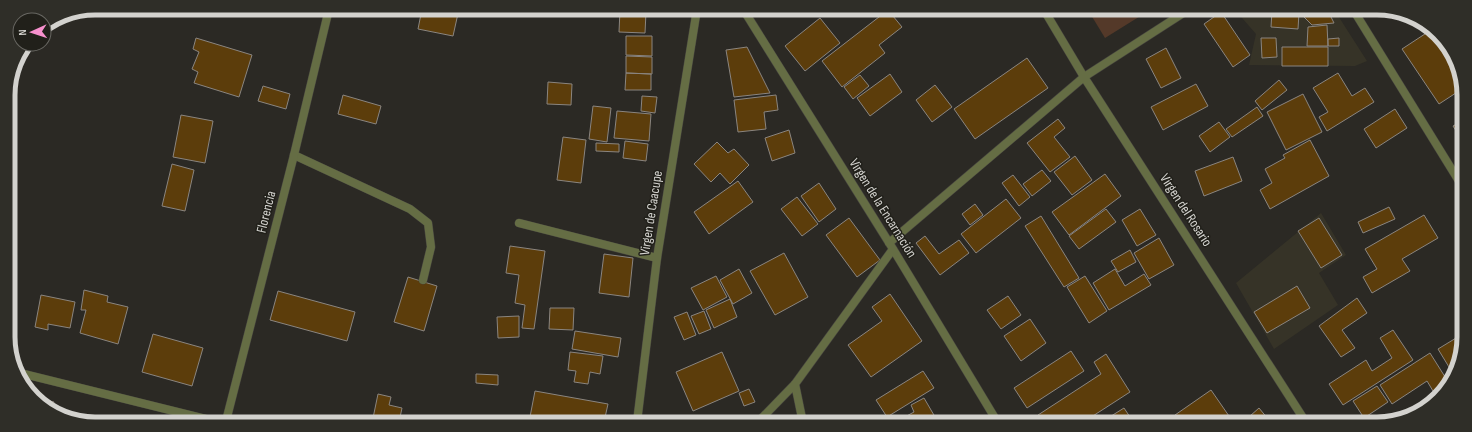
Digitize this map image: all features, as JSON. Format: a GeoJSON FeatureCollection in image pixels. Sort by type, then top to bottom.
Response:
{"type":"FeatureCollection","features":[{"type":"Feature","properties":{"kind":"street","name":"Florencia"},"geometry":{"type":"LineString","coordinates":[[227,417],[294,155],[327,15]]}},
{"type":"Feature","properties":{"kind":"street","name":"Virgen de Caacupe"},"geometry":{"type":"LineString","coordinates":[[638,417],[656,258],[696,15]]}},
{"type":"Feature","properties":{"kind":"street","name":"Virgen de la Encarnación"},"geometry":{"type":"LineString","coordinates":[[746,15],[891,246],[994,417]]}},
{"type":"Feature","properties":{"kind":"street","name":"Virgen del Rosario"},"geometry":{"type":"LineString","coordinates":[[1047,15],[1084,77],[1303,417]]}},
{"type":"Feature","properties":{"kind":"street"},"geometry":{"type":"LineString","coordinates":[[762,417],[795,384],[891,246],[1084,77],[1180,15]]}},
{"type":"Feature","properties":{"kind":"street"},"geometry":{"type":"LineString","coordinates":[[1356,15],[1457,178]]}},
{"type":"Feature","properties":{"kind":"street"},"geometry":{"type":"LineString","coordinates":[[294,155],[410,209],[428,223],[431,247],[423,280]]}},
{"type":"Feature","properties":{"kind":"street"},"geometry":{"type":"LineString","coordinates":[[519,224],[656,258]]}},
{"type":"Feature","properties":{"kind":"street"},"geometry":{"type":"LineString","coordinates":[[25,374],[198,417]]}},
{"type":"Feature","properties":{"kind":"street"},"geometry":{"type":"LineString","coordinates":[[795,384],[802,417]]}},
{"type":"Feature","properties":{"kind":"shaded area"},"geometry":{"type":"Polygon","coordinates":[[[1091,15],[1142,15],[1105,38],[1091,15]]]}},
{"type":"Feature","properties":{"kind":"shaded area"},"geometry":{"type":"Polygon","coordinates":[[[1239,15],[1338,15],[1367,61],[1355,66],[1249,65],[1256,34],[1239,15]]]}},
{"type":"Feature","properties":{"kind":"shaded area"},"geometry":{"type":"Polygon","coordinates":[[[1321,213],[1346,255],[1319,273],[1338,305],[1274,349],[1236,283],[1321,213]]]}},
{"type":"Feature","properties":{"kind":"building"},"geometry":{"type":"Polygon","coordinates":[[[421,15],[458,15],[453,36],[418,29],[421,15]]]}},
{"type":"Feature","properties":{"kind":"building"},"geometry":{"type":"Polygon","coordinates":[[[620,15],[646,15],[645,33],[619,32],[620,15]]]}},
{"type":"Feature","properties":{"kind":"building"},"geometry":{"type":"Polygon","coordinates":[[[882,15],[892,15],[902,27],[879,45],[885,53],[842,87],[822,61],[882,15]]]}},
{"type":"Feature","properties":{"kind":"building"},"geometry":{"type":"Polygon","coordinates":[[[1217,15],[1223,15],[1250,55],[1233,67],[1204,24],[1217,15]]]}},
{"type":"Feature","properties":{"kind":"building"},"geometry":{"type":"Polygon","coordinates":[[[1272,15],[1299,15],[1298,29],[1271,27],[1272,15]]]}},
{"type":"Feature","properties":{"kind":"building"},"geometry":{"type":"Polygon","coordinates":[[[1302,15],[1330,15],[1334,23],[1312,25],[1302,15]]]}},
{"type":"Feature","properties":{"kind":"building"},"geometry":{"type":"Polygon","coordinates":[[[820,18],[840,43],[805,71],[785,46],[820,18]]]}},
{"type":"Feature","properties":{"kind":"building"},"geometry":{"type":"Polygon","coordinates":[[[1327,25],[1328,46],[1307,46],[1308,27],[1327,25]]]}},
{"type":"Feature","properties":{"kind":"building"},"geometry":{"type":"Polygon","coordinates":[[[1427,33],[1440,46],[1449,60],[1453,70],[1457,92],[1439,104],[1402,49],[1427,33]]]}},
{"type":"Feature","properties":{"kind":"building"},"geometry":{"type":"Polygon","coordinates":[[[626,36],[652,36],[652,56],[626,55],[626,36]]]}},
{"type":"Feature","properties":{"kind":"building"},"geometry":{"type":"Polygon","coordinates":[[[196,38],[252,55],[239,97],[194,83],[198,72],[192,69],[199,52],[193,49],[196,38]]]}},
{"type":"Feature","properties":{"kind":"building"},"geometry":{"type":"Polygon","coordinates":[[[1261,38],[1276,38],[1277,57],[1262,58],[1261,38]]]}},
{"type":"Feature","properties":{"kind":"building"},"geometry":{"type":"Polygon","coordinates":[[[1339,38],[1339,46],[1328,46],[1328,39],[1339,38]]]}},
{"type":"Feature","properties":{"kind":"building"},"geometry":{"type":"Polygon","coordinates":[[[747,47],[770,93],[734,97],[726,50],[747,47]]]}},
{"type":"Feature","properties":{"kind":"building"},"geometry":{"type":"Polygon","coordinates":[[[1282,47],[1328,47],[1328,66],[1282,66],[1282,47]]]}},
{"type":"Feature","properties":{"kind":"building"},"geometry":{"type":"Polygon","coordinates":[[[1166,48],[1181,78],[1161,88],[1146,59],[1166,48]]]}},
{"type":"Feature","properties":{"kind":"building"},"geometry":{"type":"Polygon","coordinates":[[[626,56],[652,57],[652,74],[626,73],[626,56]]]}},
{"type":"Feature","properties":{"kind":"building"},"geometry":{"type":"Polygon","coordinates":[[[1027,58],[1048,88],[975,139],[954,109],[1027,58]]]}},
{"type":"Feature","properties":{"kind":"building"},"geometry":{"type":"Polygon","coordinates":[[[626,73],[651,74],[651,90],[625,90],[626,73]]]}},
{"type":"Feature","properties":{"kind":"building"},"geometry":{"type":"Polygon","coordinates":[[[1338,73],[1352,96],[1365,88],[1374,102],[1327,131],[1319,117],[1328,112],[1313,88],[1338,73]]]}},
{"type":"Feature","properties":{"kind":"building"},"geometry":{"type":"Polygon","coordinates":[[[890,74],[902,92],[870,116],[857,98],[890,74]]]}},
{"type":"Feature","properties":{"kind":"building"},"geometry":{"type":"Polygon","coordinates":[[[860,75],[869,86],[853,99],[844,87],[860,75]]]}},
{"type":"Feature","properties":{"kind":"building"},"geometry":{"type":"Polygon","coordinates":[[[1279,80],[1287,90],[1262,110],[1255,101],[1279,80]]]}},
{"type":"Feature","properties":{"kind":"building"},"geometry":{"type":"Polygon","coordinates":[[[548,82],[572,84],[571,105],[547,104],[548,82]]]}},
{"type":"Feature","properties":{"kind":"building"},"geometry":{"type":"Polygon","coordinates":[[[1196,84],[1208,106],[1163,130],[1151,107],[1196,84]]]}},
{"type":"Feature","properties":{"kind":"building"},"geometry":{"type":"Polygon","coordinates":[[[935,85],[952,107],[932,122],[916,100],[935,85]]]}},
{"type":"Feature","properties":{"kind":"building"},"geometry":{"type":"Polygon","coordinates":[[[263,86],[290,94],[286,109],[258,101],[263,86]]]}},
{"type":"Feature","properties":{"kind":"building"},"geometry":{"type":"Polygon","coordinates":[[[1303,94],[1322,132],[1286,150],[1267,112],[1303,94]]]}},
{"type":"Feature","properties":{"kind":"building"},"geometry":{"type":"Polygon","coordinates":[[[343,95],[381,106],[376,124],[338,114],[343,95]]]}},
{"type":"Feature","properties":{"kind":"building"},"geometry":{"type":"Polygon","coordinates":[[[776,95],[778,110],[764,112],[766,129],[738,132],[734,100],[776,95]]]}},
{"type":"Feature","properties":{"kind":"building"},"geometry":{"type":"Polygon","coordinates":[[[642,96],[657,97],[655,113],[641,111],[642,96]]]}},
{"type":"Feature","properties":{"kind":"building"},"geometry":{"type":"Polygon","coordinates":[[[593,106],[611,108],[607,142],[589,139],[593,106]]]}},
{"type":"Feature","properties":{"kind":"building"},"geometry":{"type":"Polygon","coordinates":[[[1257,107],[1263,116],[1232,137],[1226,129],[1257,107]]]}},
{"type":"Feature","properties":{"kind":"building"},"geometry":{"type":"Polygon","coordinates":[[[1395,109],[1407,128],[1376,148],[1364,129],[1395,109]]]}},
{"type":"Feature","properties":{"kind":"building"},"geometry":{"type":"Polygon","coordinates":[[[617,111],[651,114],[649,141],[614,138],[617,111]]]}},
{"type":"Feature","properties":{"kind":"building"},"geometry":{"type":"Polygon","coordinates":[[[181,115],[213,121],[205,163],[173,157],[181,115]]]}},
{"type":"Feature","properties":{"kind":"building"},"geometry":{"type":"Polygon","coordinates":[[[1058,119],[1065,128],[1054,137],[1070,157],[1050,172],[1027,143],[1058,119]]]}},
{"type":"Feature","properties":{"kind":"building"},"geometry":{"type":"Polygon","coordinates":[[[1219,122],[1230,137],[1210,152],[1199,136],[1219,122]]]}},
{"type":"Feature","properties":{"kind":"building"},"geometry":{"type":"Polygon","coordinates":[[[1457,124],[1457,132],[1453,126],[1457,124]]]}},
{"type":"Feature","properties":{"kind":"building"},"geometry":{"type":"Polygon","coordinates":[[[789,130],[795,153],[772,161],[765,138],[789,130]]]}},
{"type":"Feature","properties":{"kind":"building"},"geometry":{"type":"Polygon","coordinates":[[[563,137],[586,140],[581,183],[557,180],[563,137]]]}},
{"type":"Feature","properties":{"kind":"building"},"geometry":{"type":"Polygon","coordinates":[[[1310,140],[1329,176],[1270,209],[1260,190],[1272,183],[1265,169],[1285,158],[1283,155],[1310,140]]]}},
{"type":"Feature","properties":{"kind":"building"},"geometry":{"type":"Polygon","coordinates":[[[625,141],[648,144],[646,161],[623,158],[625,141]]]}},
{"type":"Feature","properties":{"kind":"building"},"geometry":{"type":"Polygon","coordinates":[[[717,142],[728,153],[734,149],[749,165],[730,184],[720,173],[711,182],[694,164],[717,142]]]}},
{"type":"Feature","properties":{"kind":"building"},"geometry":{"type":"Polygon","coordinates":[[[596,143],[619,144],[619,152],[596,151],[596,143]]]}},
{"type":"Feature","properties":{"kind":"building"},"geometry":{"type":"Polygon","coordinates":[[[1075,156],[1092,180],[1072,195],[1054,172],[1075,156]]]}},
{"type":"Feature","properties":{"kind":"building"},"geometry":{"type":"Polygon","coordinates":[[[1233,157],[1242,181],[1204,196],[1195,171],[1233,157]]]}},
{"type":"Feature","properties":{"kind":"building"},"geometry":{"type":"Polygon","coordinates":[[[172,164],[194,170],[185,211],[162,206],[172,164]]]}},
{"type":"Feature","properties":{"kind":"building"},"geometry":{"type":"Polygon","coordinates":[[[1042,170],[1051,181],[1032,196],[1023,184],[1042,170]]]}},
{"type":"Feature","properties":{"kind":"building"},"geometry":{"type":"Polygon","coordinates":[[[1105,174],[1121,196],[1069,235],[1052,212],[1105,174]]]}},
{"type":"Feature","properties":{"kind":"building"},"geometry":{"type":"Polygon","coordinates":[[[1013,175],[1030,197],[1019,206],[1002,183],[1013,175]]]}},
{"type":"Feature","properties":{"kind":"building"},"geometry":{"type":"Polygon","coordinates":[[[738,181],[753,202],[709,234],[694,212],[738,181]]]}},
{"type":"Feature","properties":{"kind":"building"},"geometry":{"type":"Polygon","coordinates":[[[819,183],[836,209],[819,222],[801,196],[819,183]]]}},
{"type":"Feature","properties":{"kind":"building"},"geometry":{"type":"Polygon","coordinates":[[[797,197],[818,224],[802,236],[781,209],[797,197]]]}},
{"type":"Feature","properties":{"kind":"building"},"geometry":{"type":"Polygon","coordinates":[[[1006,199],[1021,218],[976,253],[961,234],[1006,199]]]}},
{"type":"Feature","properties":{"kind":"building"},"geometry":{"type":"Polygon","coordinates":[[[975,204],[983,215],[970,225],[962,214],[975,204]]]}},
{"type":"Feature","properties":{"kind":"building"},"geometry":{"type":"Polygon","coordinates":[[[1389,207],[1395,219],[1363,233],[1358,222],[1389,207]]]}},
{"type":"Feature","properties":{"kind":"building"},"geometry":{"type":"Polygon","coordinates":[[[1106,209],[1116,222],[1079,249],[1069,236],[1106,209]]]}},
{"type":"Feature","properties":{"kind":"building"},"geometry":{"type":"Polygon","coordinates":[[[1140,209],[1156,235],[1137,246],[1122,220],[1140,209]]]}},
{"type":"Feature","properties":{"kind":"building"},"geometry":{"type":"Polygon","coordinates":[[[1424,215],[1438,238],[1402,259],[1410,271],[1372,293],[1363,277],[1377,269],[1365,249],[1424,215]]]}},
{"type":"Feature","properties":{"kind":"building"},"geometry":{"type":"Polygon","coordinates":[[[1041,216],[1079,278],[1064,287],[1025,226],[1041,216]]]}},
{"type":"Feature","properties":{"kind":"building"},"geometry":{"type":"Polygon","coordinates":[[[849,218],[880,260],[857,277],[826,235],[849,218]]]}},
{"type":"Feature","properties":{"kind":"building"},"geometry":{"type":"Polygon","coordinates":[[[1319,218],[1342,255],[1321,268],[1298,231],[1319,218]]]}},
{"type":"Feature","properties":{"kind":"building"},"geometry":{"type":"Polygon","coordinates":[[[925,236],[939,254],[959,240],[969,253],[940,275],[916,243],[925,236]]]}},
{"type":"Feature","properties":{"kind":"building"},"geometry":{"type":"Polygon","coordinates":[[[1159,238],[1174,265],[1149,279],[1134,253],[1159,238]]]}},
{"type":"Feature","properties":{"kind":"building"},"geometry":{"type":"Polygon","coordinates":[[[510,246],[545,251],[534,329],[522,328],[525,305],[515,303],[519,275],[506,273],[510,246]]]}},
{"type":"Feature","properties":{"kind":"building"},"geometry":{"type":"Polygon","coordinates":[[[1130,250],[1136,262],[1118,272],[1111,261],[1130,250]]]}},
{"type":"Feature","properties":{"kind":"building"},"geometry":{"type":"Polygon","coordinates":[[[784,253],[808,297],[775,315],[750,271],[784,253]]]}},
{"type":"Feature","properties":{"kind":"building"},"geometry":{"type":"Polygon","coordinates":[[[604,254],[633,258],[629,297],[599,293],[604,254]]]}},
{"type":"Feature","properties":{"kind":"building"},"geometry":{"type":"Polygon","coordinates":[[[739,269],[752,293],[733,304],[720,280],[739,269]]]}},
{"type":"Feature","properties":{"kind":"building"},"geometry":{"type":"Polygon","coordinates":[[[1115,269],[1125,286],[1144,274],[1151,285],[1109,310],[1093,283],[1115,269]]]}},
{"type":"Feature","properties":{"kind":"building"},"geometry":{"type":"Polygon","coordinates":[[[716,276],[727,297],[703,310],[691,288],[716,276]]]}},
{"type":"Feature","properties":{"kind":"building"},"geometry":{"type":"Polygon","coordinates":[[[1085,276],[1107,311],[1089,323],[1067,287],[1085,276]]]}},
{"type":"Feature","properties":{"kind":"building"},"geometry":{"type":"Polygon","coordinates":[[[408,277],[437,286],[424,331],[394,322],[408,277]]]}},
{"type":"Feature","properties":{"kind":"building"},"geometry":{"type":"Polygon","coordinates":[[[1297,286],[1310,308],[1267,333],[1254,312],[1297,286]]]}},
{"type":"Feature","properties":{"kind":"building"},"geometry":{"type":"Polygon","coordinates":[[[84,290],[108,296],[107,302],[128,307],[118,344],[80,333],[86,310],[81,310],[84,290]]]}},
{"type":"Feature","properties":{"kind":"building"},"geometry":{"type":"Polygon","coordinates":[[[278,291],[355,312],[347,341],[270,320],[278,291]]]}},
{"type":"Feature","properties":{"kind":"building"},"geometry":{"type":"Polygon","coordinates":[[[890,294],[922,341],[871,377],[848,345],[882,321],[872,307],[890,294]]]}},
{"type":"Feature","properties":{"kind":"building"},"geometry":{"type":"Polygon","coordinates":[[[41,295],[75,302],[70,328],[48,324],[48,330],[35,327],[41,295]]]}},
{"type":"Feature","properties":{"kind":"building"},"geometry":{"type":"Polygon","coordinates":[[[1008,296],[1021,315],[1001,329],[987,310],[1008,296]]]}},
{"type":"Feature","properties":{"kind":"building"},"geometry":{"type":"Polygon","coordinates":[[[1357,298],[1367,313],[1342,330],[1355,348],[1341,357],[1319,326],[1357,298]]]}},
{"type":"Feature","properties":{"kind":"building"},"geometry":{"type":"Polygon","coordinates":[[[730,299],[737,317],[714,328],[706,310],[730,299]]]}},
{"type":"Feature","properties":{"kind":"building"},"geometry":{"type":"Polygon","coordinates":[[[550,308],[574,308],[573,330],[549,329],[550,308]]]}},
{"type":"Feature","properties":{"kind":"building"},"geometry":{"type":"Polygon","coordinates":[[[704,311],[711,329],[699,334],[691,316],[704,311]]]}},
{"type":"Feature","properties":{"kind":"building"},"geometry":{"type":"Polygon","coordinates":[[[687,312],[696,335],[684,340],[674,317],[687,312]]]}},
{"type":"Feature","properties":{"kind":"building"},"geometry":{"type":"Polygon","coordinates":[[[519,316],[519,337],[498,338],[497,317],[519,316]]]}},
{"type":"Feature","properties":{"kind":"building"},"geometry":{"type":"Polygon","coordinates":[[[1030,319],[1046,343],[1021,361],[1004,336],[1030,319]]]}},
{"type":"Feature","properties":{"kind":"building"},"geometry":{"type":"Polygon","coordinates":[[[1393,330],[1413,360],[1343,405],[1329,384],[1366,360],[1372,371],[1392,358],[1380,338],[1393,330]]]}},
{"type":"Feature","properties":{"kind":"building"},"geometry":{"type":"Polygon","coordinates":[[[575,331],[621,338],[618,357],[572,349],[575,331]]]}},
{"type":"Feature","properties":{"kind":"building"},"geometry":{"type":"Polygon","coordinates":[[[153,334],[203,348],[192,386],[142,372],[153,334]]]}},
{"type":"Feature","properties":{"kind":"building"},"geometry":{"type":"Polygon","coordinates":[[[1457,337],[1454,357],[1450,369],[1438,349],[1457,337]]]}},
{"type":"Feature","properties":{"kind":"building"},"geometry":{"type":"Polygon","coordinates":[[[1071,351],[1084,371],[1027,408],[1014,388],[1071,351]]]}},
{"type":"Feature","properties":{"kind":"building"},"geometry":{"type":"Polygon","coordinates":[[[570,352],[603,356],[600,374],[590,372],[588,384],[574,382],[576,371],[568,370],[570,352]]]}},
{"type":"Feature","properties":{"kind":"building"},"geometry":{"type":"Polygon","coordinates":[[[722,352],[739,391],[693,411],[676,372],[722,352]]]}},
{"type":"Feature","properties":{"kind":"building"},"geometry":{"type":"Polygon","coordinates":[[[1430,353],[1445,377],[1434,392],[1427,381],[1392,404],[1380,385],[1430,353]]]}},
{"type":"Feature","properties":{"kind":"building"},"geometry":{"type":"Polygon","coordinates":[[[1106,354],[1130,392],[1091,417],[1039,417],[1038,415],[1101,374],[1094,362],[1106,354]]]}},
{"type":"Feature","properties":{"kind":"building"},"geometry":{"type":"Polygon","coordinates":[[[923,371],[934,388],[887,417],[876,400],[923,371]]]}},
{"type":"Feature","properties":{"kind":"building"},"geometry":{"type":"Polygon","coordinates":[[[476,374],[498,375],[498,385],[476,383],[476,374]]]}},
{"type":"Feature","properties":{"kind":"building"},"geometry":{"type":"Polygon","coordinates":[[[1377,386],[1388,402],[1363,417],[1353,401],[1377,386]]]}},
{"type":"Feature","properties":{"kind":"building"},"geometry":{"type":"Polygon","coordinates":[[[749,389],[755,402],[744,406],[739,393],[749,389]]]}},
{"type":"Feature","properties":{"kind":"building"},"geometry":{"type":"Polygon","coordinates":[[[1211,390],[1229,416],[1176,417],[1175,415],[1211,390]]]}},
{"type":"Feature","properties":{"kind":"building"},"geometry":{"type":"Polygon","coordinates":[[[535,391],[608,404],[605,417],[530,417],[535,391]]]}},
{"type":"Feature","properties":{"kind":"building"},"geometry":{"type":"Polygon","coordinates":[[[378,394],[391,397],[389,405],[402,408],[400,417],[373,417],[378,394]]]}},
{"type":"Feature","properties":{"kind":"building"},"geometry":{"type":"Polygon","coordinates":[[[924,398],[935,417],[905,417],[914,412],[911,405],[924,398]]]}},
{"type":"Feature","properties":{"kind":"building"},"geometry":{"type":"Polygon","coordinates":[[[46,400],[54,402],[53,405],[46,400]]]}},
{"type":"Feature","properties":{"kind":"building"},"geometry":{"type":"Polygon","coordinates":[[[1124,408],[1130,417],[1110,417],[1124,408]]]}},
{"type":"Feature","properties":{"kind":"building"},"geometry":{"type":"Polygon","coordinates":[[[1259,408],[1266,417],[1251,417],[1250,416],[1259,408]]]}},
{"type":"Feature","properties":{"kind":"building"},"geometry":{"type":"Polygon","coordinates":[[[661,416],[697,417],[661,417],[661,416]]]}},
{"type":"Feature","properties":{"kind":"building"},"geometry":{"type":"Polygon","coordinates":[[[701,416],[730,416],[730,417],[701,416]]]}}]}
